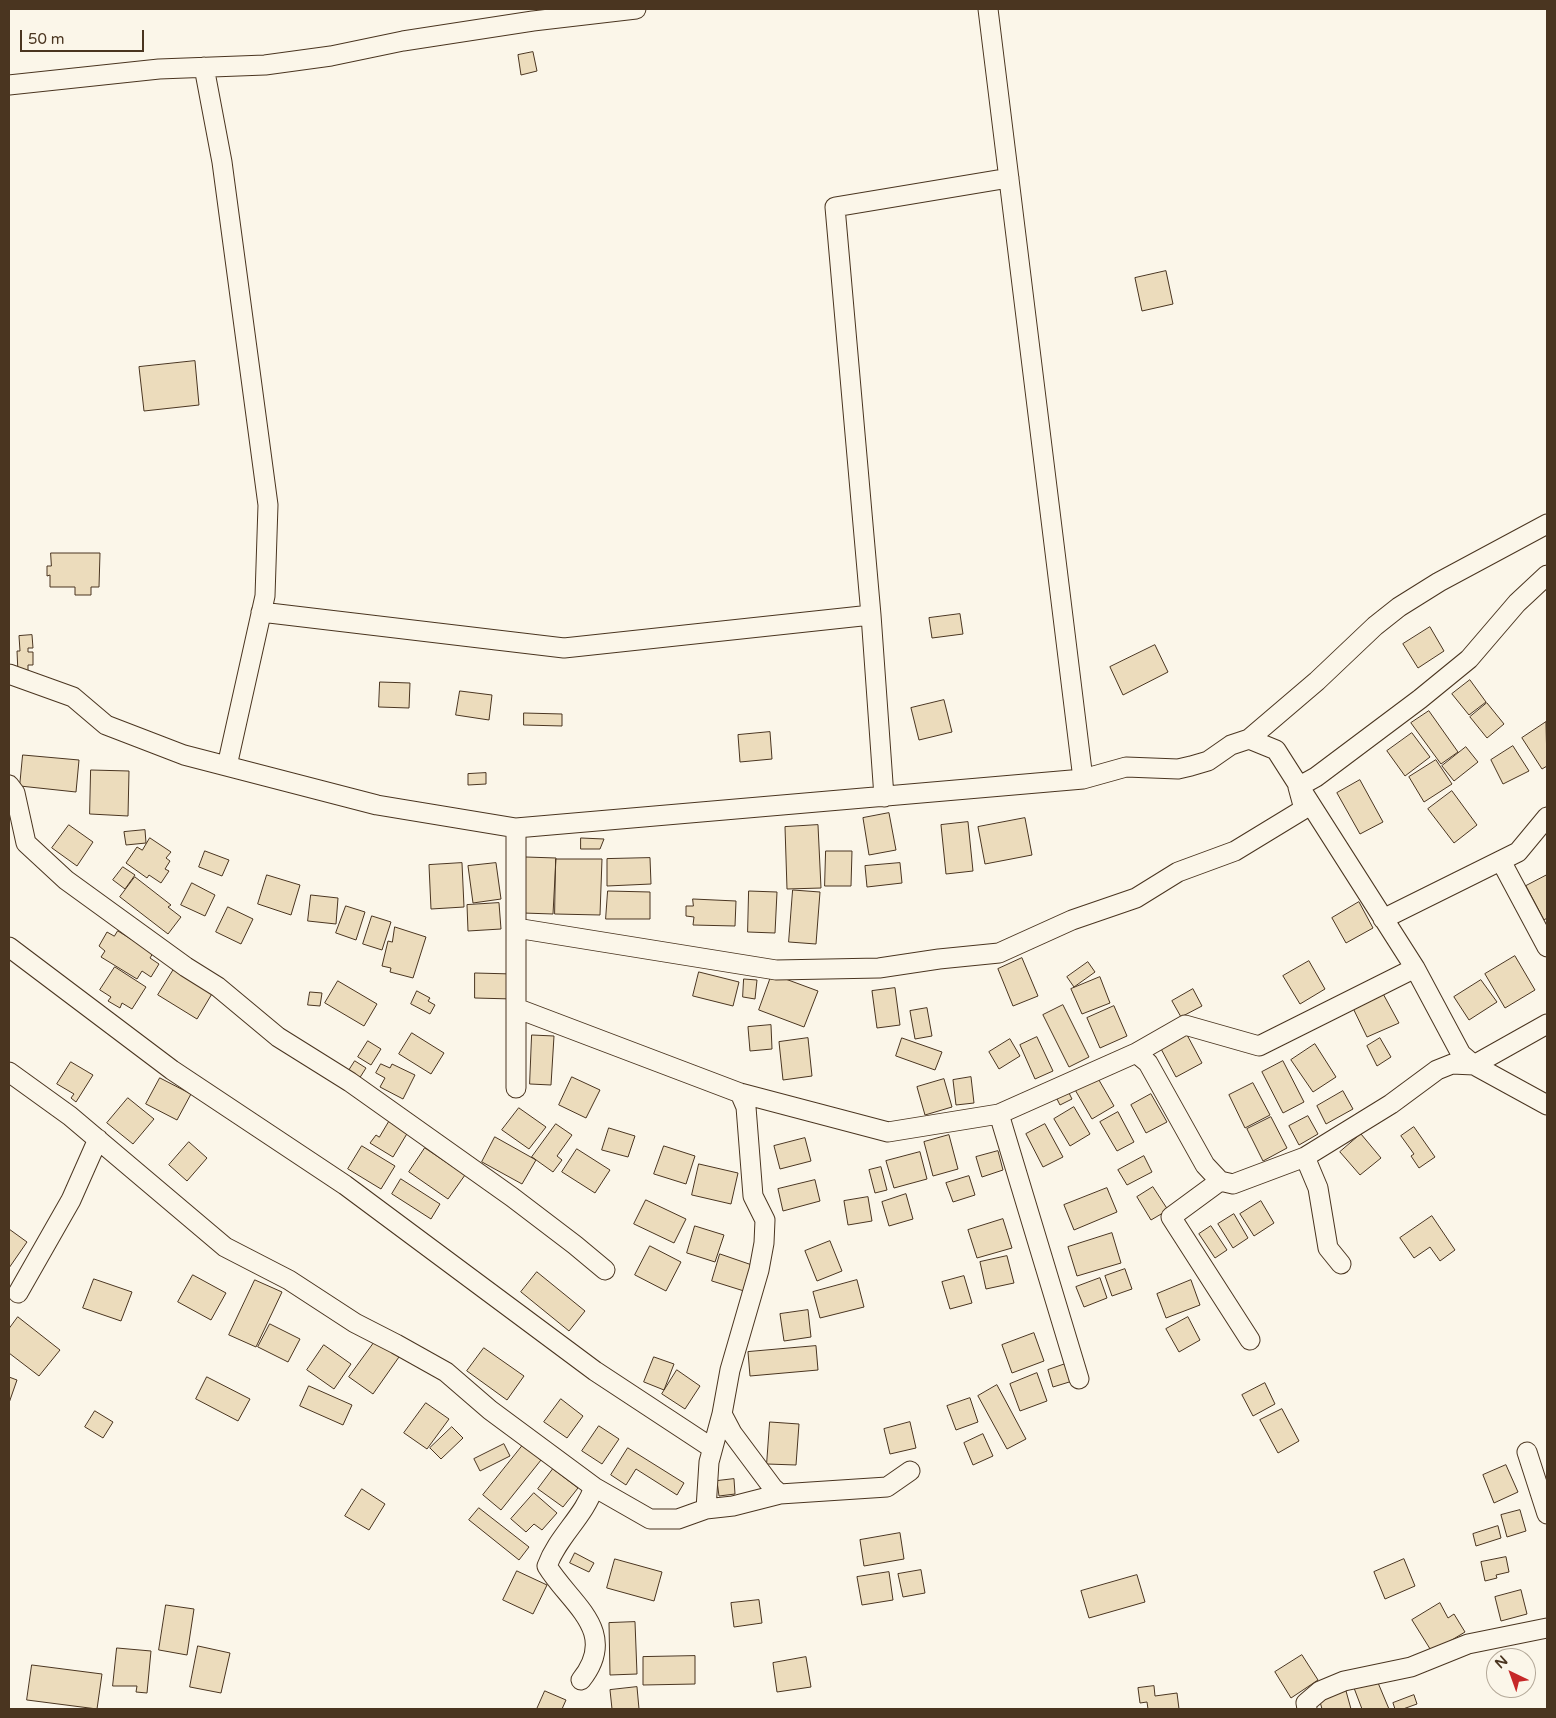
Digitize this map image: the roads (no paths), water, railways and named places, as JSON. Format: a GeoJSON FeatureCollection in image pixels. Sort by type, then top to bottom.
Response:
{"type":"FeatureCollection","features":[{"type":"Feature","properties":{"kind":"street"},"geometry":{"type":"LineString","coordinates":[[9,85],[159,68],[284,63],[523,22],[636,9]]}},
{"type":"Feature","properties":{"kind":"street"},"geometry":{"type":"LineString","coordinates":[[988,9],[1083,780]]}},
{"type":"Feature","properties":{"kind":"street"},"geometry":{"type":"LineString","coordinates":[[204,67],[222,162],[268,505],[265,596],[227,766]]}},
{"type":"Feature","properties":{"kind":"street"},"geometry":{"type":"LineString","coordinates":[[884,796],[871,615],[835,207],[1009,178]]}},
{"type":"Feature","properties":{"kind":"street"},"geometry":{"type":"LineString","coordinates":[[9,674],[73,697],[106,725],[184,755],[377,806],[516,828],[1083,780],[1126,767],[1178,769],[1191,766],[1208,761],[1231,745],[1249,739],[1310,687],[1375,626],[1399,607],[1439,582],[1547,524]]}},
{"type":"Feature","properties":{"kind":"street"},"geometry":{"type":"LineString","coordinates":[[1298,787],[1316,777],[1420,700],[1469,659],[1517,603],[1547,575]]}},
{"type":"Feature","properties":{"kind":"street"},"geometry":{"type":"LineString","coordinates":[[261,612],[564,648],[871,615]]}},
{"type":"Feature","properties":{"kind":"street"},"geometry":{"type":"LineString","coordinates":[[1249,739],[1276,750],[1415,968],[1461,1054],[1474,1065],[1547,1105]]}},
{"type":"Feature","properties":{"kind":"street"},"geometry":{"type":"LineString","coordinates":[[9,785],[15,793],[26,843],[66,880],[186,967],[218,987],[278,1037],[350,1082],[512,1197],[575,1244],[605,1270]]}},
{"type":"Feature","properties":{"kind":"street"},"geometry":{"type":"LineString","coordinates":[[516,928],[776,970],[879,968],[999,953],[1072,920],[1136,898],[1178,872],[1235,851],[1304,809],[1298,787]]}},
{"type":"Feature","properties":{"kind":"street"},"geometry":{"type":"LineString","coordinates":[[1383,920],[1518,852],[1547,817]]}},
{"type":"Feature","properties":{"kind":"street"},"geometry":{"type":"LineString","coordinates":[[516,828],[516,1088]]}},
{"type":"Feature","properties":{"kind":"street"},"geometry":{"type":"LineString","coordinates":[[1501,861],[1547,947]]}},
{"type":"Feature","properties":{"kind":"street"},"geometry":{"type":"LineString","coordinates":[[9,947],[172,1070],[345,1185],[595,1371],[712,1448]]}},
{"type":"Feature","properties":{"kind":"street"},"geometry":{"type":"LineString","coordinates":[[516,1008],[740,1093],[888,1132],[999,1114],[1136,1053],[1185,1025],[1260,1046],[1415,968]]}},
{"type":"Feature","properties":{"kind":"street"},"geometry":{"type":"LineString","coordinates":[[1136,1053],[1148,1064],[1205,1165],[1220,1181],[1232,1184],[1305,1157],[1391,1104],[1437,1070],[1452,1064],[1474,1065],[1547,1024]]}},
{"type":"Feature","properties":{"kind":"street"},"geometry":{"type":"LineString","coordinates":[[9,1072],[98,1139],[225,1247],[289,1280],[355,1323],[446,1372],[490,1410],[594,1487],[650,1519],[678,1519],[706,1509],[733,1506],[780,1494],[887,1487],[910,1471]]}},
{"type":"Feature","properties":{"kind":"street"},"geometry":{"type":"LineString","coordinates":[[706,1509],[712,1448],[722,1414],[730,1370],[759,1270],[764,1243],[765,1220],[753,1196],[746,1107],[740,1093]]}},
{"type":"Feature","properties":{"kind":"street"},"geometry":{"type":"LineString","coordinates":[[999,1114],[1079,1379]]}},
{"type":"Feature","properties":{"kind":"street"},"geometry":{"type":"LineString","coordinates":[[18,1293],[71,1200],[98,1139]]}},
{"type":"Feature","properties":{"kind":"street"},"geometry":{"type":"LineString","coordinates":[[1305,1157],[1318,1188],[1328,1248],[1340,1264]]}},
{"type":"Feature","properties":{"kind":"street"},"geometry":{"type":"LineString","coordinates":[[1220,1181],[1171,1217],[1250,1340]]}},
{"type":"Feature","properties":{"kind":"street"},"geometry":{"type":"LineString","coordinates":[[722,1414],[732,1434],[772,1488],[780,1494]]}},
{"type":"Feature","properties":{"kind":"street"},"geometry":{"type":"LineString","coordinates":[[1527,1452],[1547,1514]]}},
{"type":"Feature","properties":{"kind":"street"},"geometry":{"type":"LineString","coordinates":[[581,1680],[591,1667],[595,1642],[588,1617],[556,1581],[547,1566],[552,1552],[588,1504],[594,1487]]}},
{"type":"Feature","properties":{"kind":"street"},"geometry":{"type":"LineString","coordinates":[[1307,1709],[1306,1704],[1320,1691],[1344,1681],[1411,1667],[1468,1644],[1547,1628]]}}]}
